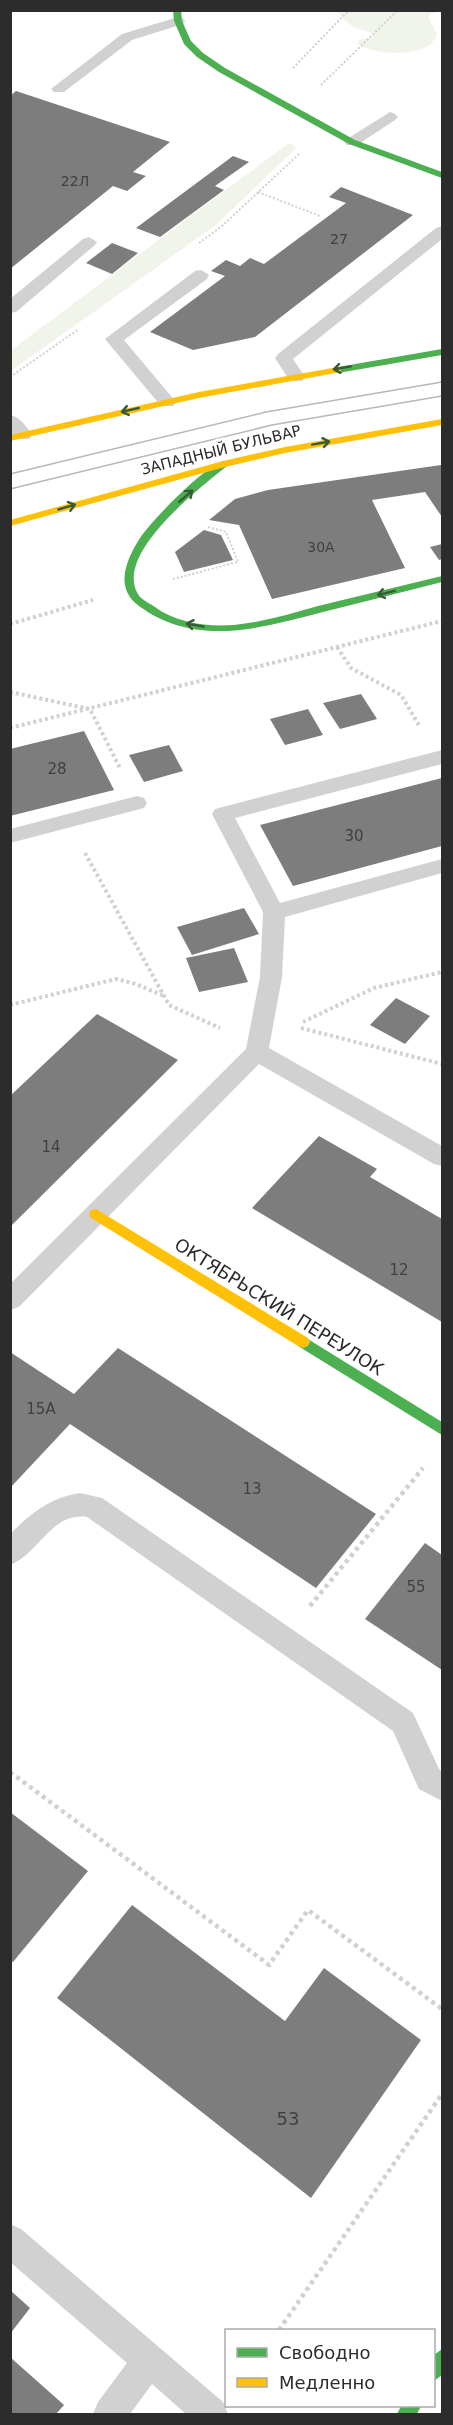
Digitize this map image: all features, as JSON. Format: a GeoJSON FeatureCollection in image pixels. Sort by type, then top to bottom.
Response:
{"type":"FeatureCollection","features":[{"type":"Feature","properties":{"kind":"street"},"geometry":{"type":"LineString","coordinates":[[177,16],[187,42],[200,55],[293,111],[352,142],[442,175]]}},
{"type":"Feature","properties":{"kind":"street"},"geometry":{"type":"LineString","coordinates":[[17,437],[167,402],[442,352]]}},
{"type":"Feature","properties":{"kind":"street","name":"ЗАПАДНЫЙ БУЛЬВАР"},"geometry":{"type":"LineString","coordinates":[[10,524],[223,464],[285,450],[442,422]]}},
{"type":"Feature","properties":{"kind":"street"},"geometry":{"type":"LineString","coordinates":[[223,464],[179,502],[145,536],[131,558],[126,575],[129,590],[142,607],[165,619],[194,626],[224,629],[257,625],[442,579]]}},
{"type":"Feature","properties":{"kind":"street","name":"ОКТЯБРЬСКИЙ ПЕРЕУЛОК"},"geometry":{"type":"LineString","coordinates":[[96,1214],[442,1429]]}},
{"type":"Feature","properties":{"kind":"lane"},"geometry":{"type":"LineString","coordinates":[[59,89],[127,37],[177,16]]}},
{"type":"Feature","properties":{"kind":"lane"},"geometry":{"type":"LineString","coordinates":[[352,142],[390,117]]}},
{"type":"Feature","properties":{"kind":"lane"},"geometry":{"type":"LineString","coordinates":[[296,377],[284,358],[442,231]]}},
{"type":"Feature","properties":{"kind":"lane"},"geometry":{"type":"LineString","coordinates":[[10,308],[89,242]]}},
{"type":"Feature","properties":{"kind":"lane"},"geometry":{"type":"LineString","coordinates":[[167,402],[114,339],[201,275]]}},
{"type":"Feature","properties":{"kind":"lane"},"geometry":{"type":"LineString","coordinates":[[10,420],[17,437]]}},
{"type":"Feature","properties":{"kind":"lane"},"geometry":{"type":"LineString","coordinates":[[10,1300],[258,1048],[271,977],[274,912],[222,814],[441,758]]}},
{"type":"Feature","properties":{"kind":"lane"},"geometry":{"type":"LineString","coordinates":[[10,836],[137,803]]}},
{"type":"Feature","properties":{"kind":"lane"},"geometry":{"type":"LineString","coordinates":[[274,912],[442,866]]}},
{"type":"Feature","properties":{"kind":"lane"},"geometry":{"type":"LineString","coordinates":[[258,1048],[442,1157]]}},
{"type":"Feature","properties":{"kind":"lane"},"geometry":{"type":"LineString","coordinates":[[10,1553],[54,1512],[70,1504],[84,1503],[93,1506],[285,1637],[404,1722],[429,1779],[442,1788]]}},
{"type":"Feature","properties":{"kind":"lane"},"geometry":{"type":"LineString","coordinates":[[10,2240],[211,2415]]}},
{"type":"Feature","properties":{"kind":"lane"},"geometry":{"type":"LineString","coordinates":[[111,2415],[149,2360]]}},
{"type":"Feature","properties":{"kind":"path"},"geometry":{"type":"LineString","coordinates":[[194,247],[221,227],[310,143],[293,111],[287,74],[349,10]]}},
{"type":"Feature","properties":{"kind":"path"},"geometry":{"type":"LineString","coordinates":[[293,111],[399,10]]}},
{"type":"Feature","properties":{"kind":"path"},"geometry":{"type":"LineString","coordinates":[[258,192],[320,216]]}},
{"type":"Feature","properties":{"kind":"path"},"geometry":{"type":"LineString","coordinates":[[10,377],[82,326]]}},
{"type":"Feature","properties":{"kind":"path"},"geometry":{"type":"LineString","coordinates":[[10,624],[238,562]]}},
{"type":"Feature","properties":{"kind":"path"},"geometry":{"type":"LineString","coordinates":[[10,728],[442,621]]}},
{"type":"Feature","properties":{"kind":"path"},"geometry":{"type":"LineString","coordinates":[[337,647],[351,668],[401,695],[441,758]]}},
{"type":"Feature","properties":{"kind":"path"},"geometry":{"type":"LineString","coordinates":[[10,692],[90,709]]}},
{"type":"Feature","properties":{"kind":"path"},"geometry":{"type":"LineString","coordinates":[[90,709],[137,803]]}},
{"type":"Feature","properties":{"kind":"path"},"geometry":{"type":"LineString","coordinates":[[67,821],[169,1005],[258,1048]]}},
{"type":"Feature","properties":{"kind":"path"},"geometry":{"type":"LineString","coordinates":[[442,972],[374,988],[294,1026],[442,1064]]}},
{"type":"Feature","properties":{"kind":"path"},"geometry":{"type":"LineString","coordinates":[[10,1005],[116,979],[136,984],[165,997]]}},
{"type":"Feature","properties":{"kind":"path"},"geometry":{"type":"LineString","coordinates":[[285,1637],[428,1462]]}},
{"type":"Feature","properties":{"kind":"path"},"geometry":{"type":"LineString","coordinates":[[10,1772],[269,1965],[308,1911],[442,2009]]}},
{"type":"Feature","properties":{"kind":"path"},"geometry":{"type":"LineString","coordinates":[[280,2329],[442,2094]]}},
{"type":"Feature","properties":{"kind":"shaded area"},"geometry":{"type":"Polygon","coordinates":[[[337,11],[442,11],[430,14],[428,17],[437,34],[429,45],[413,51],[392,53],[372,50],[357,43],[359,40],[373,37],[374,34],[349,24],[337,11]]]}},
{"type":"Feature","properties":{"kind":"shaded area"},"geometry":{"type":"Polygon","coordinates":[[[289,143],[296,148],[217,224],[11,371],[11,350],[289,143]]]}},
{"type":"Feature","properties":{"kind":"building"},"geometry":{"type":"Polygon","coordinates":[[[16,91],[170,142],[133,172],[146,176],[127,191],[113,186],[10,269],[10,96],[16,91]]]}},
{"type":"Feature","properties":{"kind":"building"},"geometry":{"type":"Polygon","coordinates":[[[233,156],[249,162],[215,186],[224,190],[160,237],[136,228],[233,156]]]}},
{"type":"Feature","properties":{"kind":"building"},"geometry":{"type":"Polygon","coordinates":[[[341,187],[413,215],[255,337],[193,350],[150,332],[225,276],[211,271],[226,260],[240,266],[250,258],[264,264],[346,203],[329,197],[341,187]]]}},
{"type":"Feature","properties":{"kind":"building"},"geometry":{"type":"Polygon","coordinates":[[[112,243],[138,253],[112,274],[86,263],[112,243]]]}},
{"type":"Feature","properties":{"kind":"building"},"geometry":{"type":"Polygon","coordinates":[[[441,465],[442,517],[425,492],[372,500],[405,568],[272,599],[239,525],[209,520],[235,499],[268,490],[441,465]]]}},
{"type":"Feature","properties":{"kind":"building"},"geometry":{"type":"Polygon","coordinates":[[[204,530],[221,535],[233,560],[184,572],[175,552],[204,530]]]}},
{"type":"Feature","properties":{"kind":"building"},"geometry":{"type":"Polygon","coordinates":[[[442,544],[442,559],[439,560],[430,547],[442,544]]]}},
{"type":"Feature","properties":{"kind":"building"},"geometry":{"type":"Polygon","coordinates":[[[361,694],[377,719],[340,729],[323,703],[361,694]]]}},
{"type":"Feature","properties":{"kind":"building"},"geometry":{"type":"Polygon","coordinates":[[[308,709],[323,735],[285,745],[270,719],[308,709]]]}},
{"type":"Feature","properties":{"kind":"building"},"geometry":{"type":"Polygon","coordinates":[[[84,731],[114,790],[10,816],[10,749],[84,731]]]}},
{"type":"Feature","properties":{"kind":"building"},"geometry":{"type":"Polygon","coordinates":[[[169,745],[183,771],[144,782],[129,755],[169,745]]]}},
{"type":"Feature","properties":{"kind":"building"},"geometry":{"type":"Polygon","coordinates":[[[442,778],[442,846],[293,886],[260,825],[442,778]]]}},
{"type":"Feature","properties":{"kind":"building"},"geometry":{"type":"Polygon","coordinates":[[[244,908],[259,934],[192,955],[177,927],[244,908]]]}},
{"type":"Feature","properties":{"kind":"building"},"geometry":{"type":"Polygon","coordinates":[[[234,948],[248,982],[199,992],[186,958],[234,948]]]}},
{"type":"Feature","properties":{"kind":"building"},"geometry":{"type":"Polygon","coordinates":[[[396,998],[430,1016],[405,1044],[370,1025],[396,998]]]}},
{"type":"Feature","properties":{"kind":"building"},"geometry":{"type":"Polygon","coordinates":[[[97,1014],[178,1060],[10,1227],[10,1096],[97,1014]]]}},
{"type":"Feature","properties":{"kind":"building"},"geometry":{"type":"Polygon","coordinates":[[[319,1136],[377,1169],[370,1177],[442,1219],[442,1322],[252,1208],[319,1136]]]}},
{"type":"Feature","properties":{"kind":"building"},"geometry":{"type":"Polygon","coordinates":[[[118,1348],[376,1514],[316,1588],[70,1424],[10,1488],[10,1352],[74,1394],[118,1348]]]}},
{"type":"Feature","properties":{"kind":"building"},"geometry":{"type":"Polygon","coordinates":[[[425,1543],[442,1555],[442,1670],[365,1619],[425,1543]]]}},
{"type":"Feature","properties":{"kind":"building"},"geometry":{"type":"Polygon","coordinates":[[[10,1812],[88,1871],[13,1962],[10,1960],[10,1812]]]}},
{"type":"Feature","properties":{"kind":"building"},"geometry":{"type":"Polygon","coordinates":[[[132,1905],[285,2021],[324,1968],[421,2040],[311,2198],[57,1998],[132,1905]]]}},
{"type":"Feature","properties":{"kind":"building"},"geometry":{"type":"Polygon","coordinates":[[[10,2290],[30,2308],[10,2334],[10,2290]]]}},
{"type":"Feature","properties":{"kind":"building"},"geometry":{"type":"Polygon","coordinates":[[[10,2357],[64,2405],[56,2414],[10,2414],[10,2357]]]}},
{"type":"Feature","properties":{"kind":"tram line"},"geometry":{"type":"LineString","coordinates":[[10,474],[266,412],[442,382]]}},
{"type":"Feature","properties":{"kind":"tram line"},"geometry":{"type":"LineString","coordinates":[[10,489],[272,425],[442,396]]}},
{"type":"Feature","properties":{"kind":"traffic: fast"},"geometry":{"type":"LineString","coordinates":[[177,10],[178,21],[187,42],[200,55],[222,70],[352,142],[442,175]]}},
{"type":"Feature","properties":{"kind":"traffic: fast"},"geometry":{"type":"LineString","coordinates":[[338,370],[442,352]]}},
{"type":"Feature","properties":{"kind":"traffic: fast"},"geometry":{"type":"LineString","coordinates":[[223,464],[166,514],[147,536],[133,558],[128,579],[135,598],[157,614],[196,626],[217,629],[237,628],[258,625],[442,579]]}},
{"type":"Feature","properties":{"kind":"traffic: fast"},"geometry":{"type":"LineString","coordinates":[[303,1342],[442,1429]]}},
{"type":"Feature","properties":{"kind":"traffic: fast"},"geometry":{"type":"LineString","coordinates":[[435,2370],[442,2358]]}},
{"type":"Feature","properties":{"kind":"traffic: fast"},"geometry":{"type":"LineString","coordinates":[[406,2414],[411,2407]]}},
{"type":"Feature","properties":{"kind":"traffic: slow"},"geometry":{"type":"LineString","coordinates":[[10,438],[199,395],[338,370]]}},
{"type":"Feature","properties":{"kind":"traffic: slow"},"geometry":{"type":"LineString","coordinates":[[10,523],[223,464],[285,450],[442,422]]}},
{"type":"Feature","properties":{"kind":"traffic: slow"},"geometry":{"type":"LineString","coordinates":[[96,1214],[303,1342]]}}]}
